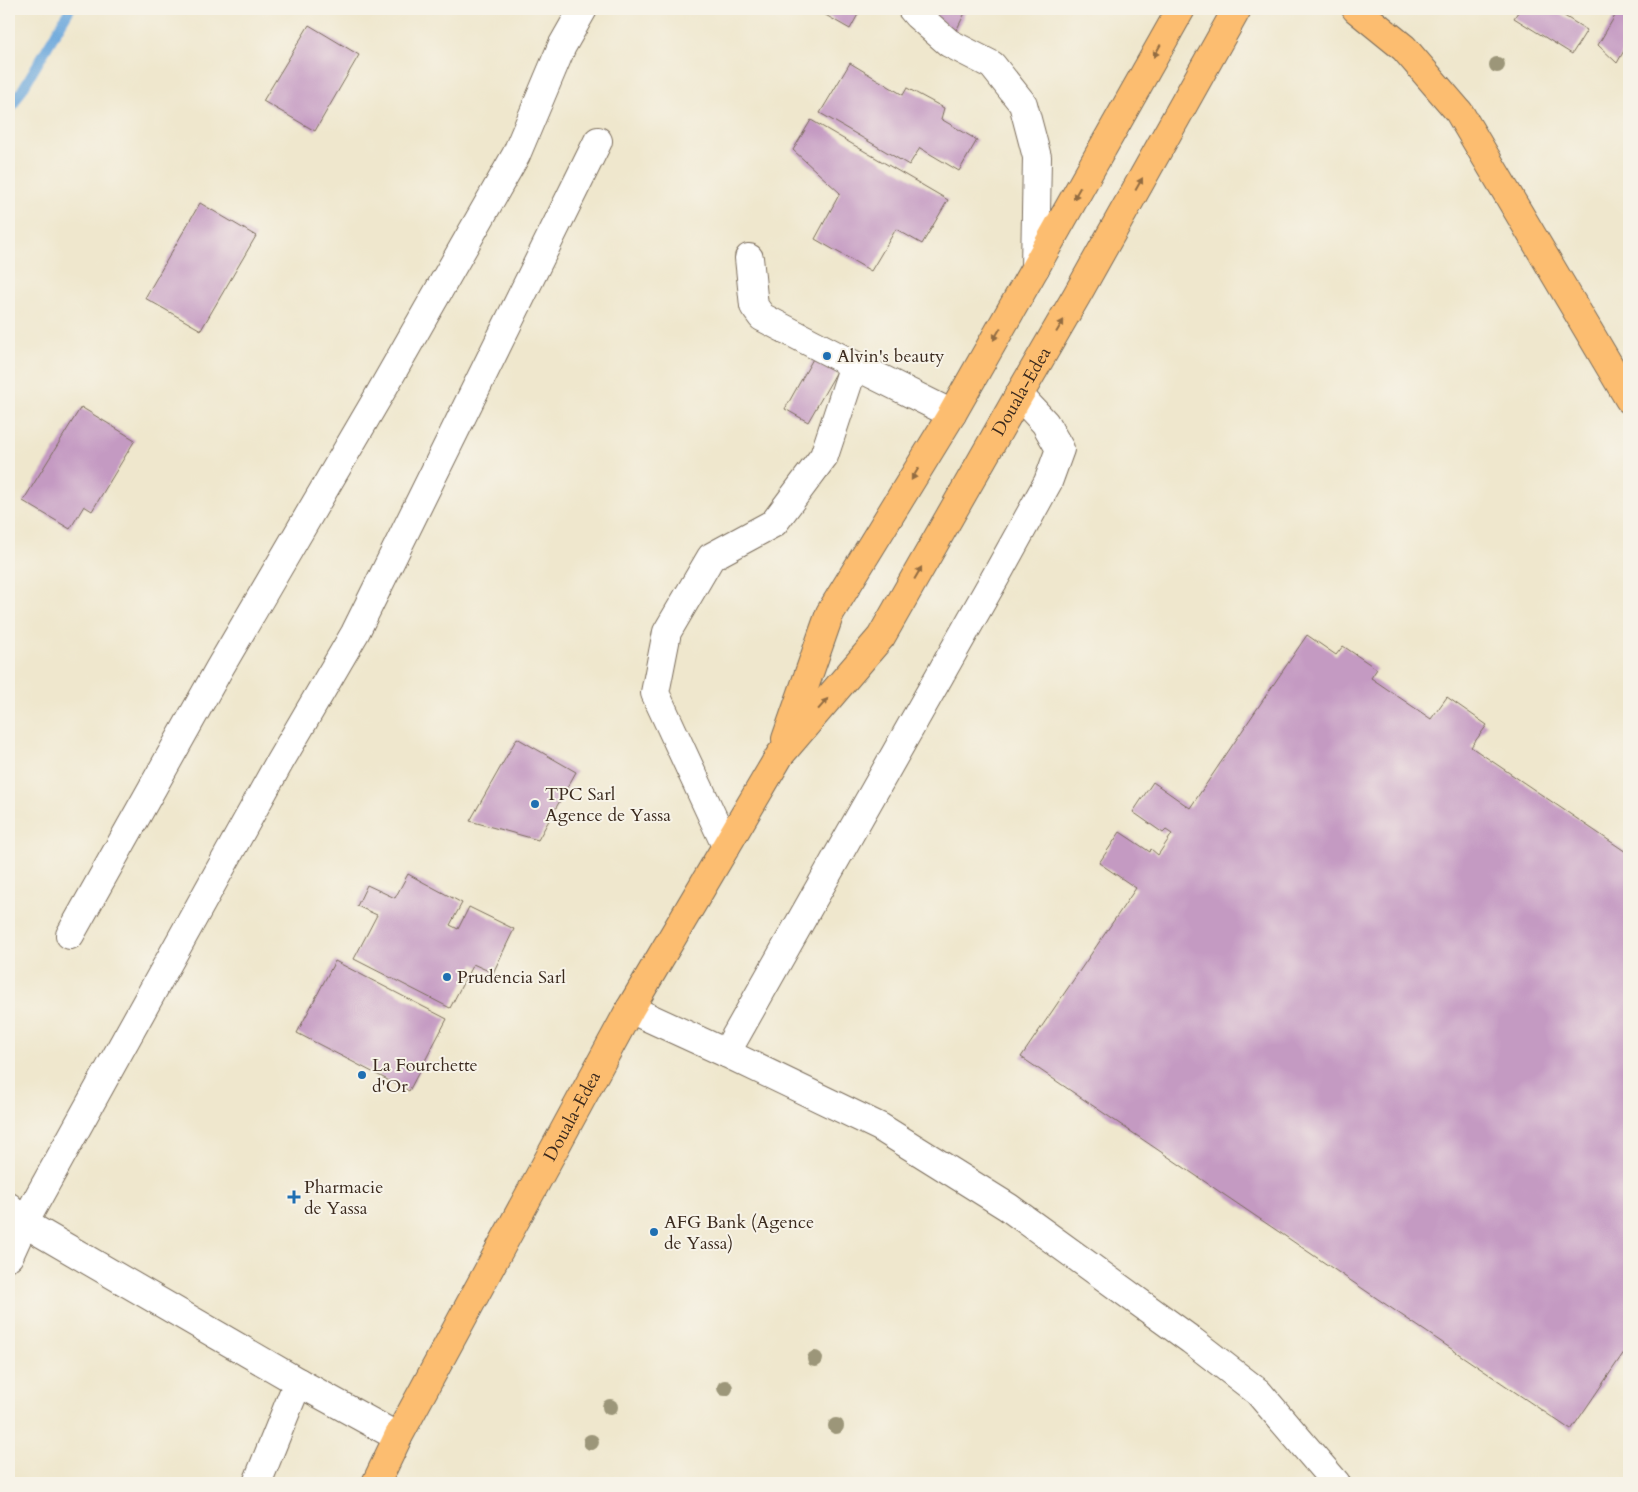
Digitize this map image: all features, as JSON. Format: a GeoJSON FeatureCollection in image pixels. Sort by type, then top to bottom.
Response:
{"type":"FeatureCollection","features":[{"type":"Feature","properties":{"kind":"main road","name":"Douala-Edea"},"geometry":{"type":"LineString","coordinates":[[780,754],[830,613],[952,414],[1036,268],[1180,9]]}},
{"type":"Feature","properties":{"kind":"main road","name":"Douala-Edea"},"geometry":{"type":"LineString","coordinates":[[381,1481],[398,1437],[630,1009],[780,754],[881,637],[1019,394],[1078,295],[1237,9]]}},
{"type":"Feature","properties":{"kind":"main road"},"geometry":{"type":"LineString","coordinates":[[1356,9],[1404,48],[1459,112],[1629,399]]}},
{"type":"Feature","properties":{"kind":"street"},"geometry":{"type":"LineString","coordinates":[[70,935],[219,669],[378,397],[516,155],[562,46],[583,9]]}},
{"type":"Feature","properties":{"kind":"street"},"geometry":{"type":"LineString","coordinates":[[912,9],[917,16],[949,43],[992,65],[1023,104],[1038,157],[1036,268]]}},
{"type":"Feature","properties":{"kind":"street"},"geometry":{"type":"LineString","coordinates":[[9,1256],[16,1215],[355,633],[598,141]]}},
{"type":"Feature","properties":{"kind":"street"},"geometry":{"type":"LineString","coordinates":[[748,258],[754,306],[762,317],[952,414]]}},
{"type":"Feature","properties":{"kind":"street"},"geometry":{"type":"LineString","coordinates":[[726,846],[655,693],[667,632],[711,557],[774,523],[824,456],[854,365]]}},
{"type":"Feature","properties":{"kind":"street"},"geometry":{"type":"LineString","coordinates":[[726,1052],[1048,482],[1060,449],[1045,423],[1019,394]]}},
{"type":"Feature","properties":{"kind":"street"},"geometry":{"type":"LineString","coordinates":[[630,1009],[726,1052],[880,1127],[1008,1207],[1191,1340],[1258,1392],[1336,1483]]}},
{"type":"Feature","properties":{"kind":"street"},"geometry":{"type":"LineString","coordinates":[[16,1215],[298,1382],[398,1437]]}},
{"type":"Feature","properties":{"kind":"street"},"geometry":{"type":"LineString","coordinates":[[257,1483],[298,1382]]}},
{"type":"Feature","properties":{"kind":"building"},"geometry":{"type":"Polygon","coordinates":[[[815,9],[861,9],[850,29],[815,9]]]}},
{"type":"Feature","properties":{"kind":"building"},"geometry":{"type":"Polygon","coordinates":[[[933,9],[967,9],[955,33],[935,16],[933,9]]]}},
{"type":"Feature","properties":{"kind":"building"},"geometry":{"type":"Polygon","coordinates":[[[1520,9],[1553,9],[1587,30],[1572,54],[1514,18],[1520,9]]]}},
{"type":"Feature","properties":{"kind":"building"},"geometry":{"type":"Polygon","coordinates":[[[1619,9],[1629,9],[1629,42],[1617,63],[1598,45],[1619,9]]]}},
{"type":"Feature","properties":{"kind":"building"},"geometry":{"type":"Polygon","coordinates":[[[309,25],[359,55],[315,131],[263,101],[309,25]]]}},
{"type":"Feature","properties":{"kind":"building"},"geometry":{"type":"Polygon","coordinates":[[[850,63],[903,95],[907,88],[944,108],[941,119],[977,140],[959,171],[920,148],[909,165],[820,113],[850,63]]]}},
{"type":"Feature","properties":{"kind":"building"},"geometry":{"type":"Polygon","coordinates":[[[811,120],[948,200],[922,244],[896,229],[871,271],[815,239],[840,193],[793,150],[811,120]]]}},
{"type":"Feature","properties":{"kind":"building"},"geometry":{"type":"Polygon","coordinates":[[[200,203],[256,236],[201,330],[145,298],[200,203]]]}},
{"type":"Feature","properties":{"kind":"building"},"geometry":{"type":"Polygon","coordinates":[[[819,348],[843,361],[808,422],[785,409],[819,348]]]}},
{"type":"Feature","properties":{"kind":"building"},"geometry":{"type":"Polygon","coordinates":[[[81,407],[135,440],[92,511],[84,506],[70,529],[23,501],[81,407]]]}},
{"type":"Feature","properties":{"kind":"building"},"geometry":{"type":"Polygon","coordinates":[[[1307,635],[1336,655],[1343,646],[1377,669],[1371,678],[1431,719],[1447,697],[1487,725],[1471,747],[1629,854],[1629,1345],[1571,1430],[1021,1057],[1136,888],[1099,863],[1120,832],[1150,852],[1151,849],[1158,855],[1172,834],[1166,830],[1163,833],[1133,812],[1153,782],[1190,808],[1307,635]]]}},
{"type":"Feature","properties":{"kind":"building"},"geometry":{"type":"Polygon","coordinates":[[[517,738],[576,772],[538,840],[470,821],[517,738]]]}},
{"type":"Feature","properties":{"kind":"building"},"geometry":{"type":"Polygon","coordinates":[[[408,874],[462,903],[450,925],[458,929],[469,907],[514,929],[493,973],[473,964],[450,1008],[354,959],[377,915],[357,906],[367,885],[395,898],[408,874]]]}},
{"type":"Feature","properties":{"kind":"building"},"geometry":{"type":"Polygon","coordinates":[[[335,961],[447,1019],[409,1091],[297,1033],[335,961]]]}},
{"type":"Feature","properties":{"kind":"waterway"},"geometry":{"type":"LineString","coordinates":[[9,112],[70,9]]}},
{"type":"Feature","properties":{"kind":"place","name":"Alvin's beauty"},"geometry":{"type":"Point","coordinates":[827,356]}},
{"type":"Feature","properties":{"kind":"place","name":"TPC Sarl Agence de Yassa"},"geometry":{"type":"Point","coordinates":[535,804]}},
{"type":"Feature","properties":{"kind":"place","name":"Prudencia Sarl"},"geometry":{"type":"Point","coordinates":[447,977]}},
{"type":"Feature","properties":{"kind":"place","name":"La Fourchette d'Or"},"geometry":{"type":"Point","coordinates":[362,1075]}},
{"type":"Feature","properties":{"kind":"place","name":"Pharmacie de Yassa"},"geometry":{"type":"Point","coordinates":[294,1197]}},
{"type":"Feature","properties":{"kind":"place","name":"AFG Bank (Agence de Yassa)"},"geometry":{"type":"Point","coordinates":[654,1232]}}]}
